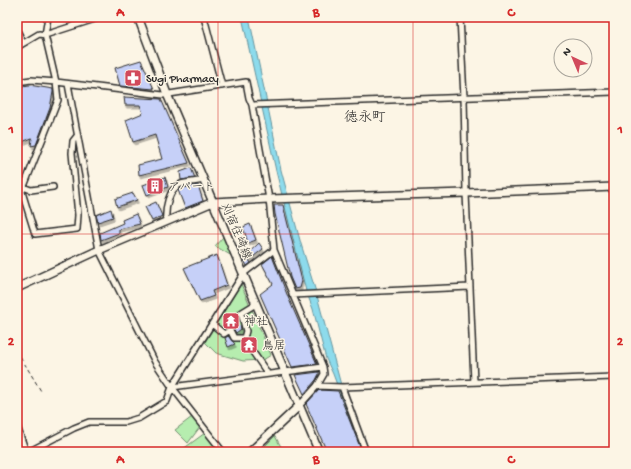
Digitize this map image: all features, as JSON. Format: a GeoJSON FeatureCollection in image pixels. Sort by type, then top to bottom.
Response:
{"type":"FeatureCollection","features":[{"type":"Feature","properties":{"kind":"street"},"geometry":{"type":"LineString","coordinates":[[17,204],[58,100],[56,82],[45,35],[48,17]]}},
{"type":"Feature","properties":{"kind":"street"},"geometry":{"type":"LineString","coordinates":[[17,47],[39,34],[45,35],[101,17]]}},
{"type":"Feature","properties":{"kind":"street","name":"刈宿住崎線"},"geometry":{"type":"LineString","coordinates":[[138,17],[167,94],[319,452]]}},
{"type":"Feature","properties":{"kind":"street"},"geometry":{"type":"LineString","coordinates":[[204,17],[222,86]]}},
{"type":"Feature","properties":{"kind":"street"},"geometry":{"type":"LineString","coordinates":[[460,17],[474,382]]}},
{"type":"Feature","properties":{"kind":"street"},"geometry":{"type":"LineString","coordinates":[[17,30],[23,43]]}},
{"type":"Feature","properties":{"kind":"street"},"geometry":{"type":"LineString","coordinates":[[17,82],[31,80],[56,82],[163,95],[246,82],[248,98],[252,105],[269,198],[274,250],[323,367],[324,374],[317,386],[299,406],[250,452]]}},
{"type":"Feature","properties":{"kind":"street"},"geometry":{"type":"LineString","coordinates":[[68,84],[99,250],[146,345],[172,387],[222,452]]}},
{"type":"Feature","properties":{"kind":"street"},"geometry":{"type":"LineString","coordinates":[[252,105],[614,92]]}},
{"type":"Feature","properties":{"kind":"street"},"geometry":{"type":"LineString","coordinates":[[17,177],[35,234],[77,229],[78,215],[72,153],[73,141],[78,136]]}},
{"type":"Feature","properties":{"kind":"street"},"geometry":{"type":"LineString","coordinates":[[166,221],[165,215],[169,198],[173,191],[180,184],[203,180]]}},
{"type":"Feature","properties":{"kind":"street"},"geometry":{"type":"LineString","coordinates":[[22,190],[53,187]]}},
{"type":"Feature","properties":{"kind":"street"},"geometry":{"type":"LineString","coordinates":[[17,288],[99,250],[213,202],[269,198],[466,193],[614,187]]}},
{"type":"Feature","properties":{"kind":"street"},"geometry":{"type":"LineString","coordinates":[[17,426],[27,452],[89,422],[126,422],[139,418],[167,401],[172,387],[244,273],[274,250]]}},
{"type":"Feature","properties":{"kind":"street"},"geometry":{"type":"LineString","coordinates":[[292,295],[470,287]]}},
{"type":"Feature","properties":{"kind":"street"},"geometry":{"type":"LineString","coordinates":[[254,305],[241,313],[246,330],[244,338],[266,371]]}},
{"type":"Feature","properties":{"kind":"street"},"geometry":{"type":"LineString","coordinates":[[212,324],[224,334],[230,330],[234,338],[244,338]]}},
{"type":"Feature","properties":{"kind":"street"},"geometry":{"type":"LineString","coordinates":[[172,387],[323,367]]}},
{"type":"Feature","properties":{"kind":"street"},"geometry":{"type":"LineString","coordinates":[[317,386],[342,388],[614,377]]}},
{"type":"Feature","properties":{"kind":"street"},"geometry":{"type":"LineString","coordinates":[[342,388],[366,452]]}},
{"type":"Feature","properties":{"kind":"path"},"geometry":{"type":"LineString","coordinates":[[17,351],[41,391]]}},
{"type":"Feature","properties":{"kind":"green space"},"geometry":{"type":"Polygon","coordinates":[[[223,237],[232,256],[215,246],[223,237]]]}},
{"type":"Feature","properties":{"kind":"green space"},"geometry":{"type":"Polygon","coordinates":[[[241,284],[271,355],[263,360],[243,361],[216,353],[205,342],[241,284]]]}},
{"type":"Feature","properties":{"kind":"green space"},"geometry":{"type":"Polygon","coordinates":[[[192,417],[200,427],[188,443],[175,430],[192,417]]]}},
{"type":"Feature","properties":{"kind":"green space"},"geometry":{"type":"Polygon","coordinates":[[[205,433],[219,452],[179,452],[205,433]]]}},
{"type":"Feature","properties":{"kind":"green space"},"geometry":{"type":"Polygon","coordinates":[[[275,436],[284,452],[269,452],[265,446],[275,436]]]}},
{"type":"Feature","properties":{"kind":"water"},"geometry":{"type":"Polygon","coordinates":[[[242,17],[249,17],[281,170],[341,385],[365,452],[362,452],[326,359],[313,309],[306,291],[276,171],[242,17]]]}},
{"type":"Feature","properties":{"kind":"building","name":"Sugi Pharmacy"},"geometry":{"type":"Polygon","coordinates":[[[141,60],[154,89],[120,86],[115,68],[141,60]]]}},
{"type":"Feature","properties":{"kind":"building"},"geometry":{"type":"Polygon","coordinates":[[[29,85],[53,89],[50,108],[36,145],[31,146],[32,138],[17,144],[17,87],[29,85]]]}},
{"type":"Feature","properties":{"kind":"building"},"geometry":{"type":"Polygon","coordinates":[[[124,97],[161,99],[189,163],[139,175],[138,165],[162,159],[155,135],[133,142],[126,120],[143,113],[140,105],[125,105],[124,97]]]}},
{"type":"Feature","properties":{"kind":"building"},"geometry":{"type":"Polygon","coordinates":[[[191,168],[195,178],[181,180],[180,172],[191,168]]]}},
{"type":"Feature","properties":{"kind":"building","name":"アパート"},"geometry":{"type":"Polygon","coordinates":[[[165,177],[168,187],[147,195],[143,185],[165,177]]]}},
{"type":"Feature","properties":{"kind":"building"},"geometry":{"type":"Polygon","coordinates":[[[198,185],[203,201],[185,208],[178,190],[198,185]]]}},
{"type":"Feature","properties":{"kind":"building","name":"アパート"},"geometry":{"type":"Polygon","coordinates":[[[133,193],[137,200],[117,207],[115,199],[133,193]]]}},
{"type":"Feature","properties":{"kind":"building","name":"アパート"},"geometry":{"type":"Polygon","coordinates":[[[156,202],[162,216],[152,221],[145,207],[156,202]]]}},
{"type":"Feature","properties":{"kind":"building"},"geometry":{"type":"Polygon","coordinates":[[[274,205],[283,205],[302,281],[300,288],[295,289],[290,277],[274,205]]]}},
{"type":"Feature","properties":{"kind":"building"},"geometry":{"type":"Polygon","coordinates":[[[111,209],[113,217],[98,222],[96,215],[111,209]]]}},
{"type":"Feature","properties":{"kind":"building"},"geometry":{"type":"Polygon","coordinates":[[[136,214],[140,224],[119,229],[119,233],[101,240],[100,233],[123,223],[122,220],[136,214]]]}},
{"type":"Feature","properties":{"kind":"building"},"geometry":{"type":"Polygon","coordinates":[[[250,224],[256,240],[248,243],[243,227],[250,224]]]}},
{"type":"Feature","properties":{"kind":"building"},"geometry":{"type":"Polygon","coordinates":[[[259,243],[263,249],[249,260],[251,263],[247,266],[243,258],[259,243]]]}},
{"type":"Feature","properties":{"kind":"building"},"geometry":{"type":"Polygon","coordinates":[[[217,255],[227,285],[212,291],[214,296],[200,301],[184,268],[217,255]]]}},
{"type":"Feature","properties":{"kind":"building"},"geometry":{"type":"Polygon","coordinates":[[[272,256],[317,364],[292,367],[260,294],[273,284],[262,264],[272,256]]]}},
{"type":"Feature","properties":{"kind":"building"},"geometry":{"type":"Polygon","coordinates":[[[234,314],[237,324],[239,326],[240,325],[241,329],[236,333],[225,320],[234,314]]]}},
{"type":"Feature","properties":{"kind":"building"},"geometry":{"type":"Polygon","coordinates":[[[228,336],[235,344],[228,347],[225,338],[228,336]]]}},
{"type":"Feature","properties":{"kind":"building"},"geometry":{"type":"Polygon","coordinates":[[[319,372],[316,380],[304,394],[295,375],[319,372]]]}},
{"type":"Feature","properties":{"kind":"building"},"geometry":{"type":"Polygon","coordinates":[[[319,390],[338,391],[362,452],[327,452],[306,404],[319,390]]]}},
{"type":"Feature","properties":{"kind":"place","name":"Sugi Pharmacy"},"geometry":{"type":"Point","coordinates":[133,78]}},
{"type":"Feature","properties":{"kind":"place","name":"アパート"},"geometry":{"type":"Point","coordinates":[155,186]}},
{"type":"Feature","properties":{"kind":"place","name":"神社"},"geometry":{"type":"Point","coordinates":[231,321]}},
{"type":"Feature","properties":{"kind":"place","name":"鳥居"},"geometry":{"type":"Point","coordinates":[249,345]}},
{"type":"Feature","properties":{"kind":"district","name":"徳永町"},"geometry":{"type":"Point","coordinates":[365,116]}}]}
